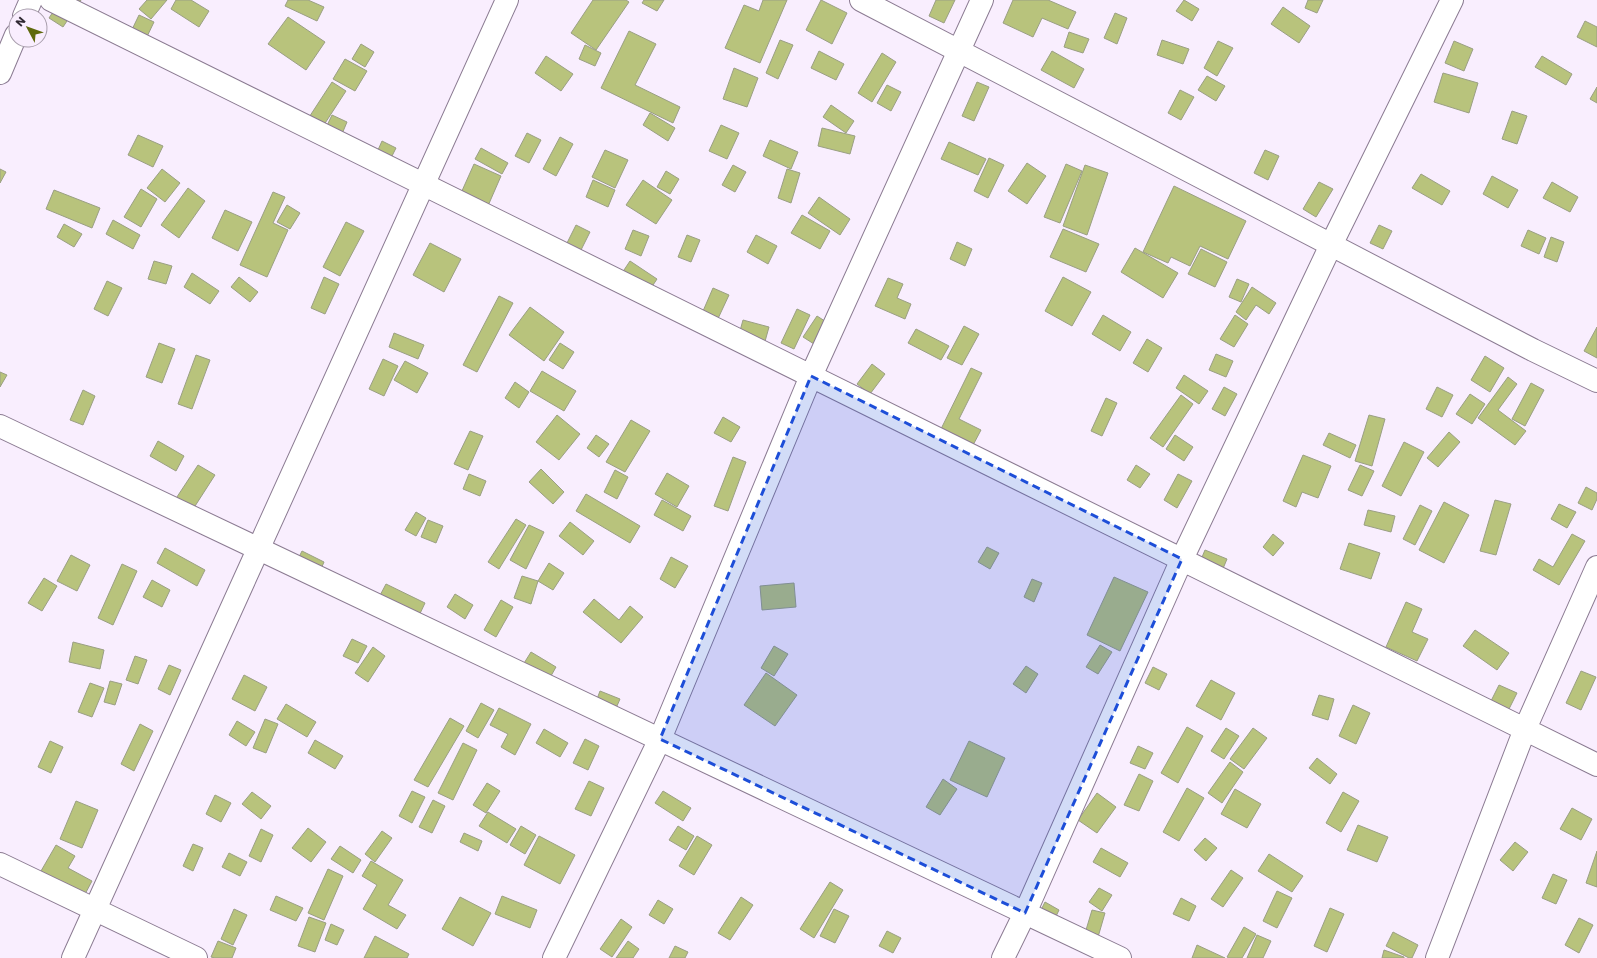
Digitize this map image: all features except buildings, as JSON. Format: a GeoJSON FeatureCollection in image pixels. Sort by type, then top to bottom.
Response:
{"type":"FeatureCollection","features":[{"type":"Feature","properties":{"kind":"street"},"geometry":{"type":"LineString","coordinates":[[51,0],[1597,765]]}},
{"type":"Feature","properties":{"kind":"street"},"geometry":{"type":"LineString","coordinates":[[73,958],[508,0]]}},
{"type":"Feature","properties":{"kind":"street"},"geometry":{"type":"LineString","coordinates":[[861,0],[1533,350],[1597,381]]}},
{"type":"Feature","properties":{"kind":"street"},"geometry":{"type":"LineString","coordinates":[[554,958],[660,740],[811,376],[960,52],[982,0]]}},
{"type":"Feature","properties":{"kind":"street"},"geometry":{"type":"LineString","coordinates":[[1003,958],[1025,913],[1182,559],[1332,245],[1452,0]]}},
{"type":"Feature","properties":{"kind":"street"},"geometry":{"type":"LineString","coordinates":[[0,73],[11,48]]}},
{"type":"Feature","properties":{"kind":"street"},"geometry":{"type":"LineString","coordinates":[[0,426],[1120,958]]}},
{"type":"Feature","properties":{"kind":"street"},"geometry":{"type":"LineString","coordinates":[[1437,958],[1525,729],[1597,566]]}},
{"type":"Feature","properties":{"kind":"street"},"geometry":{"type":"LineString","coordinates":[[0,864],[196,958]]}},
{"type":"Feature","properties":{"kind":"highlighted area"},"geometry":{"type":"Polygon","coordinates":[[[811,376],[1182,559],[1025,913],[660,739],[811,376]]]}}]}
